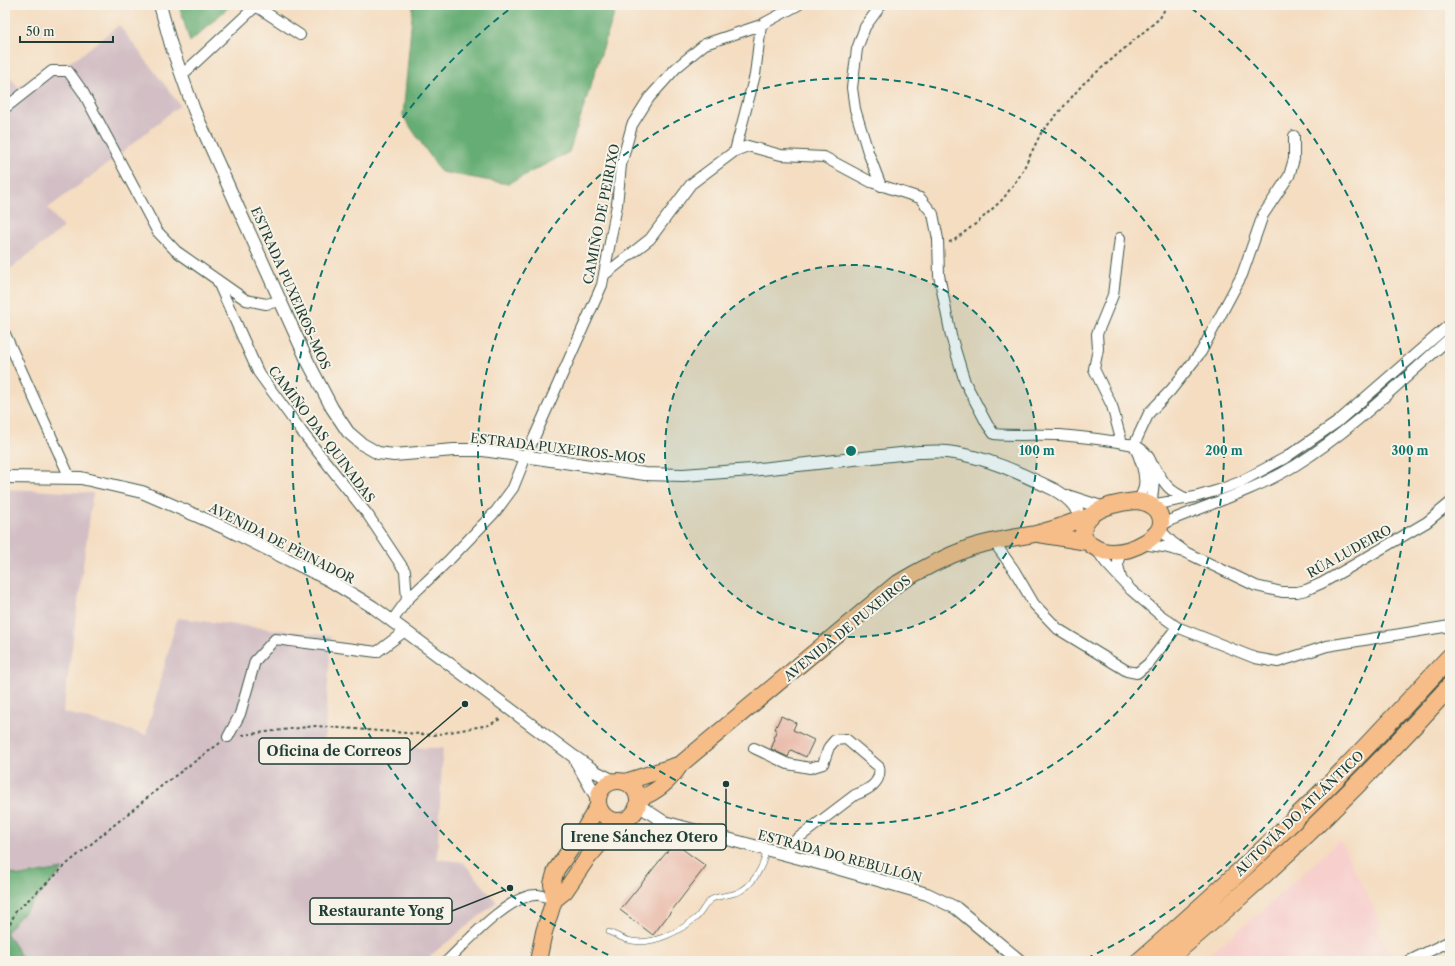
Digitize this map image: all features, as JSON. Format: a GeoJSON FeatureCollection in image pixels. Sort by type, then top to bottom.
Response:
{"type":"FeatureCollection","features":[{"type":"Feature","properties":{"kind":"highway"},"geometry":{"type":"LineString","coordinates":[[1035,534],[1061,526],[1090,528],[1112,552],[1124,551],[1149,540],[1160,528],[1161,521],[1159,514],[1151,505],[1136,501],[1113,505],[1090,528],[1035,534]]}},
{"type":"Feature","properties":{"kind":"highway","name":"AVENIDA DE PUXEIROS"},"geometry":{"type":"LineString","coordinates":[[638,802],[652,794],[675,773],[681,764],[895,585],[942,559],[970,548],[1035,534]]}},
{"type":"Feature","properties":{"kind":"highway","name":"AUTOVÍA DO ATLÁNTICO"},"geometry":{"type":"LineString","coordinates":[[1140,961],[1229,882],[1302,813],[1364,750],[1450,657]]}},
{"type":"Feature","properties":{"kind":"highway","name":"AUTOVÍA DO ATLÁNTICO"},"geometry":{"type":"LineString","coordinates":[[1165,961],[1239,897],[1324,817],[1402,739],[1450,686]]}},
{"type":"Feature","properties":{"kind":"highway","name":"AVENIDA DE PUXEIROS"},"geometry":{"type":"LineString","coordinates":[[620,781],[681,764]]}},
{"type":"Feature","properties":{"kind":"highway"},"geometry":{"type":"LineString","coordinates":[[538,961],[544,932],[554,900],[552,884],[556,870],[584,830],[598,802],[601,789],[604,785],[620,781],[632,786],[635,790],[638,802],[632,816],[622,821],[604,838],[586,860],[565,891],[554,900]]}},
{"type":"Feature","properties":{"kind":"highway"},"geometry":{"type":"LineString","coordinates":[[598,802],[604,816],[616,821],[622,821]]}},
{"type":"Feature","properties":{"kind":"street","name":"ESTRADA PUXEIROS-MOS"},"geometry":{"type":"LineString","coordinates":[[160,5],[171,44],[194,110],[307,360],[332,408],[348,432],[362,444],[378,453],[394,455],[454,450],[483,450],[645,474],[683,475],[751,470],[919,452],[947,452],[971,457],[1000,466],[1034,480],[1065,496],[1090,528]]}},
{"type":"Feature","properties":{"kind":"street"},"geometry":{"type":"LineString","coordinates":[[182,75],[257,5],[300,35]]}},
{"type":"Feature","properties":{"kind":"street","name":"CAMIÑO DE PEIRIXO"},"geometry":{"type":"LineString","coordinates":[[392,622],[407,600],[450,559],[496,511],[513,488],[602,285],[617,205],[621,165],[632,125],[649,98],[676,68],[705,44],[761,25],[798,5]]}},
{"type":"Feature","properties":{"kind":"street"},"geometry":{"type":"LineString","coordinates":[[881,186],[868,152],[855,109],[852,88],[857,49],[865,27],[882,5]]}},
{"type":"Feature","properties":{"kind":"street"},"geometry":{"type":"LineString","coordinates":[[735,151],[755,75],[761,25]]}},
{"type":"Feature","properties":{"kind":"street"},"geometry":{"type":"LineString","coordinates":[[5,108],[52,71],[68,71],[83,92],[157,231],[176,251],[246,300],[266,304],[280,301]]}},
{"type":"Feature","properties":{"kind":"street"},"geometry":{"type":"LineString","coordinates":[[1136,501],[1142,493],[1144,485],[1141,462],[1134,445],[1149,413],[1171,390],[1201,352],[1242,275],[1263,215],[1289,176],[1294,159],[1294,136]]}},
{"type":"Feature","properties":{"kind":"street"},"geometry":{"type":"LineString","coordinates":[[604,275],[650,239],[691,184],[735,151],[748,146],[781,155],[824,157],[871,182],[920,198],[933,214],[938,239],[938,275],[952,340],[965,382],[987,424],[994,434],[1011,436],[1059,435],[1134,445],[1145,452],[1168,488],[1175,494],[1187,499]]}},
{"type":"Feature","properties":{"kind":"street"},"geometry":{"type":"LineString","coordinates":[[1120,238],[1113,295],[1097,334],[1098,349],[1094,369],[1112,406],[1122,443]]}},
{"type":"Feature","properties":{"kind":"street","name":"CAMIÑO DAS QUINADAS"},"geometry":{"type":"LineString","coordinates":[[217,280],[258,372],[302,432],[368,515],[405,571],[407,600]]}},
{"type":"Feature","properties":{"kind":"street"},"geometry":{"type":"LineString","coordinates":[[1152,463],[1154,475],[1151,505],[1187,499],[1240,482],[1262,471],[1336,423],[1450,324]]}},
{"type":"Feature","properties":{"kind":"street"},"geometry":{"type":"LineString","coordinates":[[5,334],[70,478]]}},
{"type":"Feature","properties":{"kind":"street"},"geometry":{"type":"LineString","coordinates":[[1160,528],[1171,520],[1249,490],[1295,465],[1330,441],[1374,405],[1450,338]]}},
{"type":"Feature","properties":{"kind":"street","name":"AVENIDA DE PEINADOR"},"geometry":{"type":"LineString","coordinates":[[5,478],[81,478],[142,492],[225,528],[329,580],[373,607],[573,756],[607,778],[620,781]]}},
{"type":"Feature","properties":{"kind":"street"},"geometry":{"type":"LineString","coordinates":[[1061,526],[1069,510],[1065,496]]}},
{"type":"Feature","properties":{"kind":"street"},"geometry":{"type":"LineString","coordinates":[[1065,496],[1075,506],[1090,528],[1106,562],[1144,602],[1177,627],[1255,658],[1278,662],[1327,646],[1450,626]]}},
{"type":"Feature","properties":{"kind":"street","name":"RÚA LUDEIRO"},"geometry":{"type":"LineString","coordinates":[[1160,528],[1172,542],[1187,553],[1256,586],[1282,592],[1297,592],[1322,583],[1366,558],[1427,522],[1450,503]]}},
{"type":"Feature","properties":{"kind":"street"},"geometry":{"type":"LineString","coordinates":[[994,542],[1014,570],[1034,604],[1058,629],[1127,671],[1137,673],[1148,664],[1177,627]]}},
{"type":"Feature","properties":{"kind":"street","name":"RÚA LUDEIRO"},"geometry":{"type":"LineString","coordinates":[[1142,544],[1164,547],[1187,553]]}},
{"type":"Feature","properties":{"kind":"street"},"geometry":{"type":"LineString","coordinates":[[1121,578],[1118,557],[1124,551]]}},
{"type":"Feature","properties":{"kind":"street"},"geometry":{"type":"LineString","coordinates":[[228,737],[240,714],[256,662],[275,639],[377,652],[405,631]]}},
{"type":"Feature","properties":{"kind":"street"},"geometry":{"type":"LineString","coordinates":[[754,748],[788,764],[810,768],[823,764],[829,747],[835,740],[846,739],[879,767],[880,772],[875,784],[866,791],[855,795],[793,842],[790,845],[788,855]]}},
{"type":"Feature","properties":{"kind":"street","name":"AVENIDA DE PEINADOR"},"geometry":{"type":"LineString","coordinates":[[573,756],[598,802]]}},
{"type":"Feature","properties":{"kind":"street","name":"ESTRADA DO REBULLÓN"},"geometry":{"type":"LineString","coordinates":[[638,802],[664,822],[903,887],[942,900],[956,908],[1020,961]]}},
{"type":"Feature","properties":{"kind":"street"},"geometry":{"type":"LineString","coordinates":[[447,961],[500,911],[527,896],[537,894],[554,900]]}},
{"type":"Feature","properties":{"kind":"street"},"geometry":{"type":"LineString","coordinates":[[1409,961],[1450,942]]}},
{"type":"Feature","properties":{"kind":"lane"},"geometry":{"type":"LineString","coordinates":[[609,932],[631,941],[650,941],[679,930],[698,917],[711,900],[719,896],[736,893],[751,884],[765,858],[766,850]]}},
{"type":"Feature","properties":{"kind":"path"},"geometry":{"type":"LineString","coordinates":[[938,246],[953,241],[978,222],[1003,199],[1021,174],[1041,133],[1083,84],[1160,18],[1167,5]]}},
{"type":"Feature","properties":{"kind":"path"},"geometry":{"type":"LineString","coordinates":[[5,935],[16,911],[62,868],[164,784],[228,737],[314,726],[433,735],[488,725],[501,719],[511,711]]}},
{"type":"Feature","properties":{"kind":"shaded area"},"geometry":{"type":"Polygon","coordinates":[[[119,25],[180,105],[109,163],[48,208],[63,228],[5,273],[5,71],[18,87],[77,58],[119,25]]]}},
{"type":"Feature","properties":{"kind":"shaded area"},"geometry":{"type":"Polygon","coordinates":[[[5,489],[93,493],[63,712],[146,735],[177,618],[331,636],[324,746],[443,748],[437,859],[463,862],[497,902],[430,956],[434,961],[24,961],[6,932],[63,869],[20,876],[5,871],[5,489]]]}},
{"type":"Feature","properties":{"kind":"shaded area"},"geometry":{"type":"Polygon","coordinates":[[[1340,840],[1382,925],[1376,930],[1398,961],[1201,961],[1250,921],[1340,840]]]}},
{"type":"Feature","properties":{"kind":"green space"},"geometry":{"type":"Polygon","coordinates":[[[179,5],[231,5],[190,42],[179,5]]]}},
{"type":"Feature","properties":{"kind":"green space"},"geometry":{"type":"Polygon","coordinates":[[[413,5],[617,5],[569,152],[508,184],[441,172],[403,116],[413,5]]]}},
{"type":"Feature","properties":{"kind":"green space"},"geometry":{"type":"Polygon","coordinates":[[[63,869],[6,932],[24,961],[5,961],[5,871],[20,876],[63,869]]]}},
{"type":"Feature","properties":{"kind":"building"},"geometry":{"type":"Polygon","coordinates":[[[781,716],[796,723],[793,730],[814,740],[806,757],[791,750],[788,757],[771,749],[775,739],[773,738],[777,730],[775,729],[781,716]]]}},
{"type":"Feature","properties":{"kind":"building"},"geometry":{"type":"Polygon","coordinates":[[[674,843],[706,866],[653,935],[620,910],[674,843]]]}},
{"type":"Feature","properties":{"kind":"place","name":"Oficina de Correos"},"geometry":{"type":"Point","coordinates":[465,704]}},
{"type":"Feature","properties":{"kind":"place","name":"Irene Sánchez Otero"},"geometry":{"type":"Point","coordinates":[726,784]}},
{"type":"Feature","properties":{"kind":"place","name":"Restaurante Yong"},"geometry":{"type":"Point","coordinates":[510,888]}}]}
